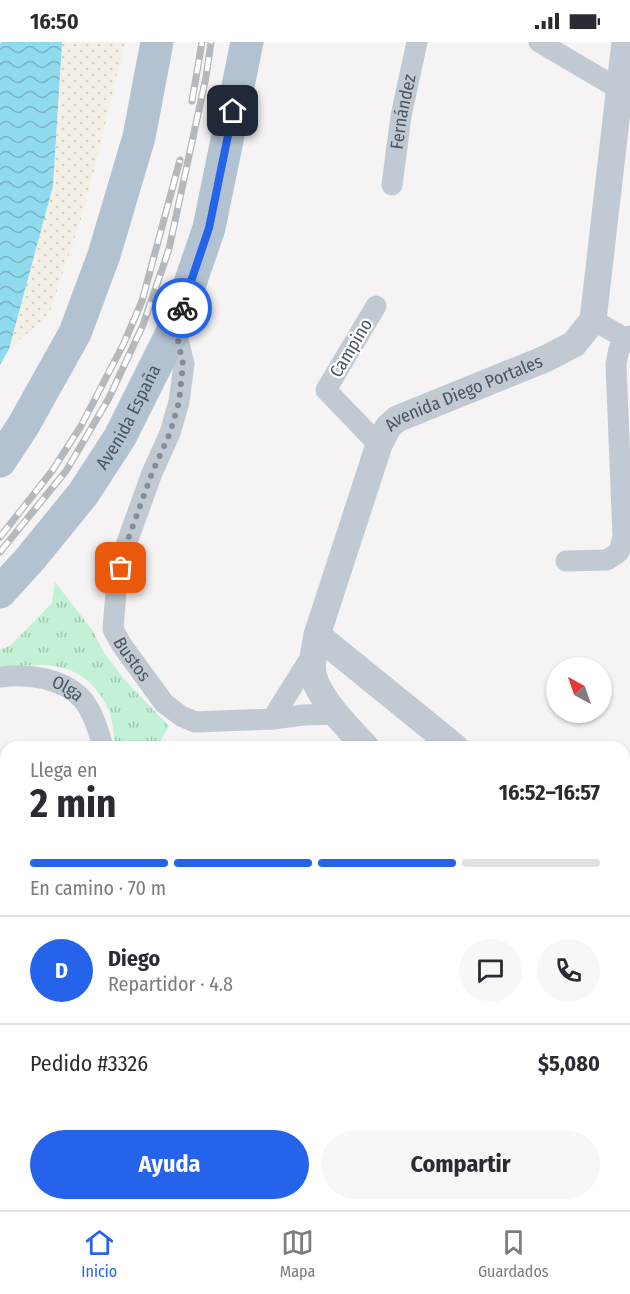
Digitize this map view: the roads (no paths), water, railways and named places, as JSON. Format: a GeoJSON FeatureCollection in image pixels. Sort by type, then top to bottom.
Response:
{"type":"FeatureCollection","features":[{"type":"Feature","properties":{"kind":"main road"},"geometry":{"type":"LineString","coordinates":[[0,461],[23,426],[75,333],[104,255],[139,137],[157,42]]}},
{"type":"Feature","properties":{"kind":"main road","name":"Avenida España"},"geometry":{"type":"LineString","coordinates":[[0,592],[83,494],[120,437],[175,327],[209,228],[247,42]]}},
{"type":"Feature","properties":{"kind":"street","name":"Fernández"},"geometry":{"type":"LineString","coordinates":[[392,185],[401,116],[417,42]]}},
{"type":"Feature","properties":{"kind":"street"},"geometry":{"type":"LineString","coordinates":[[539,42],[625,91]]}},
{"type":"Feature","properties":{"kind":"street"},"geometry":{"type":"LineString","coordinates":[[566,561],[607,560],[619,552],[623,537],[616,364],[619,349],[629,339],[593,320],[625,91],[625,42]]}},
{"type":"Feature","properties":{"kind":"street","name":"Campino"},"geometry":{"type":"LineString","coordinates":[[376,306],[326,390],[379,445]]}},
{"type":"Feature","properties":{"kind":"street","name":"Avenida Diego Portales"},"geometry":{"type":"LineString","coordinates":[[361,741],[336,714],[322,694],[313,674],[315,644],[379,445],[388,427],[397,419],[574,344],[593,320]]}},
{"type":"Feature","properties":{"kind":"street","name":"Bustos"},"geometry":{"type":"LineString","coordinates":[[175,327],[183,364],[179,402],[170,433],[152,473],[126,545],[116,592],[113,629],[121,644],[164,703],[180,716],[195,722],[336,714]]}},
{"type":"Feature","properties":{"kind":"street"},"geometry":{"type":"LineString","coordinates":[[272,719],[315,644],[447,741]]}},
{"type":"Feature","properties":{"kind":"street","name":"Olga"},"geometry":{"type":"LineString","coordinates":[[0,676],[31,675],[67,688],[82,699],[95,719],[101,741]]}},
{"type":"Feature","properties":{"kind":"water"},"geometry":{"type":"Polygon","coordinates":[[[2,42],[62,42],[53,186],[9,349],[0,365],[0,44],[2,42]]]}},
{"type":"Feature","properties":{"kind":"railway"},"geometry":{"type":"LineString","coordinates":[[192,101],[202,42]]}},
{"type":"Feature","properties":{"kind":"railway"},"geometry":{"type":"LineString","coordinates":[[0,552],[66,471],[109,398],[143,325],[169,249],[206,77],[211,42]]}},
{"type":"Feature","properties":{"kind":"railway"},"geometry":{"type":"LineString","coordinates":[[0,537],[52,471],[81,426],[124,343],[142,301],[180,160]]}}]}
